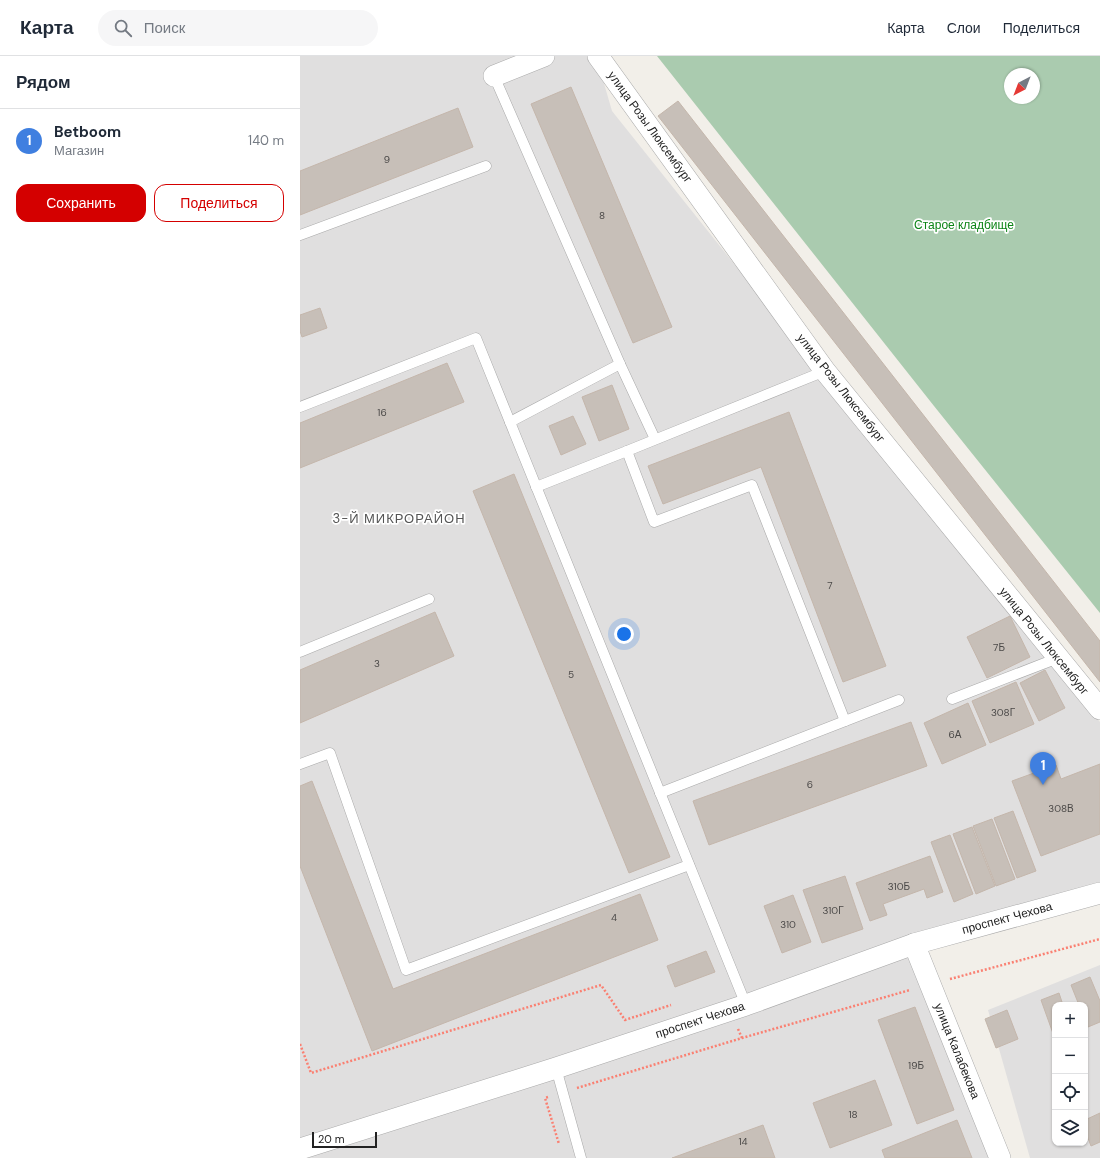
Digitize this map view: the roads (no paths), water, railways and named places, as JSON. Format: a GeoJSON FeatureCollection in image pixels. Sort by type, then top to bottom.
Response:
{"type":"FeatureCollection","features":[{"type":"Feature","properties":{"kind":"street"},"geometry":{"type":"LineString","coordinates":[[494,76],[544,56]]}},
{"type":"Feature","properties":{"kind":"street","name":"улица Розы Люксембург"},"geometry":{"type":"LineString","coordinates":[[598,56],[825,371],[1100,709]]}},
{"type":"Feature","properties":{"kind":"street","name":"проспект Чехова"},"geometry":{"type":"LineString","coordinates":[[300,1149],[556,1068],[738,1008],[914,944],[1100,893]]}},
{"type":"Feature","properties":{"kind":"street","name":"улица Калабекова"},"geometry":{"type":"LineString","coordinates":[[914,944],[1000,1158]]}},
{"type":"Feature","properties":{"kind":"lane"},"geometry":{"type":"LineString","coordinates":[[494,76],[620,364],[656,439]]}},
{"type":"Feature","properties":{"kind":"lane"},"geometry":{"type":"LineString","coordinates":[[300,235],[486,166]]}},
{"type":"Feature","properties":{"kind":"lane"},"geometry":{"type":"LineString","coordinates":[[300,406],[476,338],[690,865],[738,1008]]}},
{"type":"Feature","properties":{"kind":"lane"},"geometry":{"type":"LineString","coordinates":[[510,422],[620,364]]}},
{"type":"Feature","properties":{"kind":"lane"},"geometry":{"type":"LineString","coordinates":[[536,486],[825,371]]}},
{"type":"Feature","properties":{"kind":"lane"},"geometry":{"type":"LineString","coordinates":[[627,451],[654,522],[752,486],[844,721]]}},
{"type":"Feature","properties":{"kind":"lane"},"geometry":{"type":"LineString","coordinates":[[300,652],[429,599]]}},
{"type":"Feature","properties":{"kind":"lane"},"geometry":{"type":"LineString","coordinates":[[952,699],[1058,658]]}},
{"type":"Feature","properties":{"kind":"lane"},"geometry":{"type":"LineString","coordinates":[[660,793],[899,700]]}},
{"type":"Feature","properties":{"kind":"lane"},"geometry":{"type":"LineString","coordinates":[[300,764],[330,753],[406,970],[690,865]]}},
{"type":"Feature","properties":{"kind":"lane"},"geometry":{"type":"LineString","coordinates":[[556,1068],[581,1158]]}},
{"type":"Feature","properties":{"kind":"place","name":"Betboom"},"geometry":{"type":"Point","coordinates":[1043,785]}},
{"type":"Feature","properties":{"kind":"district","name":"3-Й МИКРОРАЙОН"},"geometry":{"type":"Point","coordinates":[399,518]}},
{"type":"Feature","properties":{"kind":"park label","name":"Старое кладбище"},"geometry":{"type":"Point","coordinates":[964,225]}}]}
